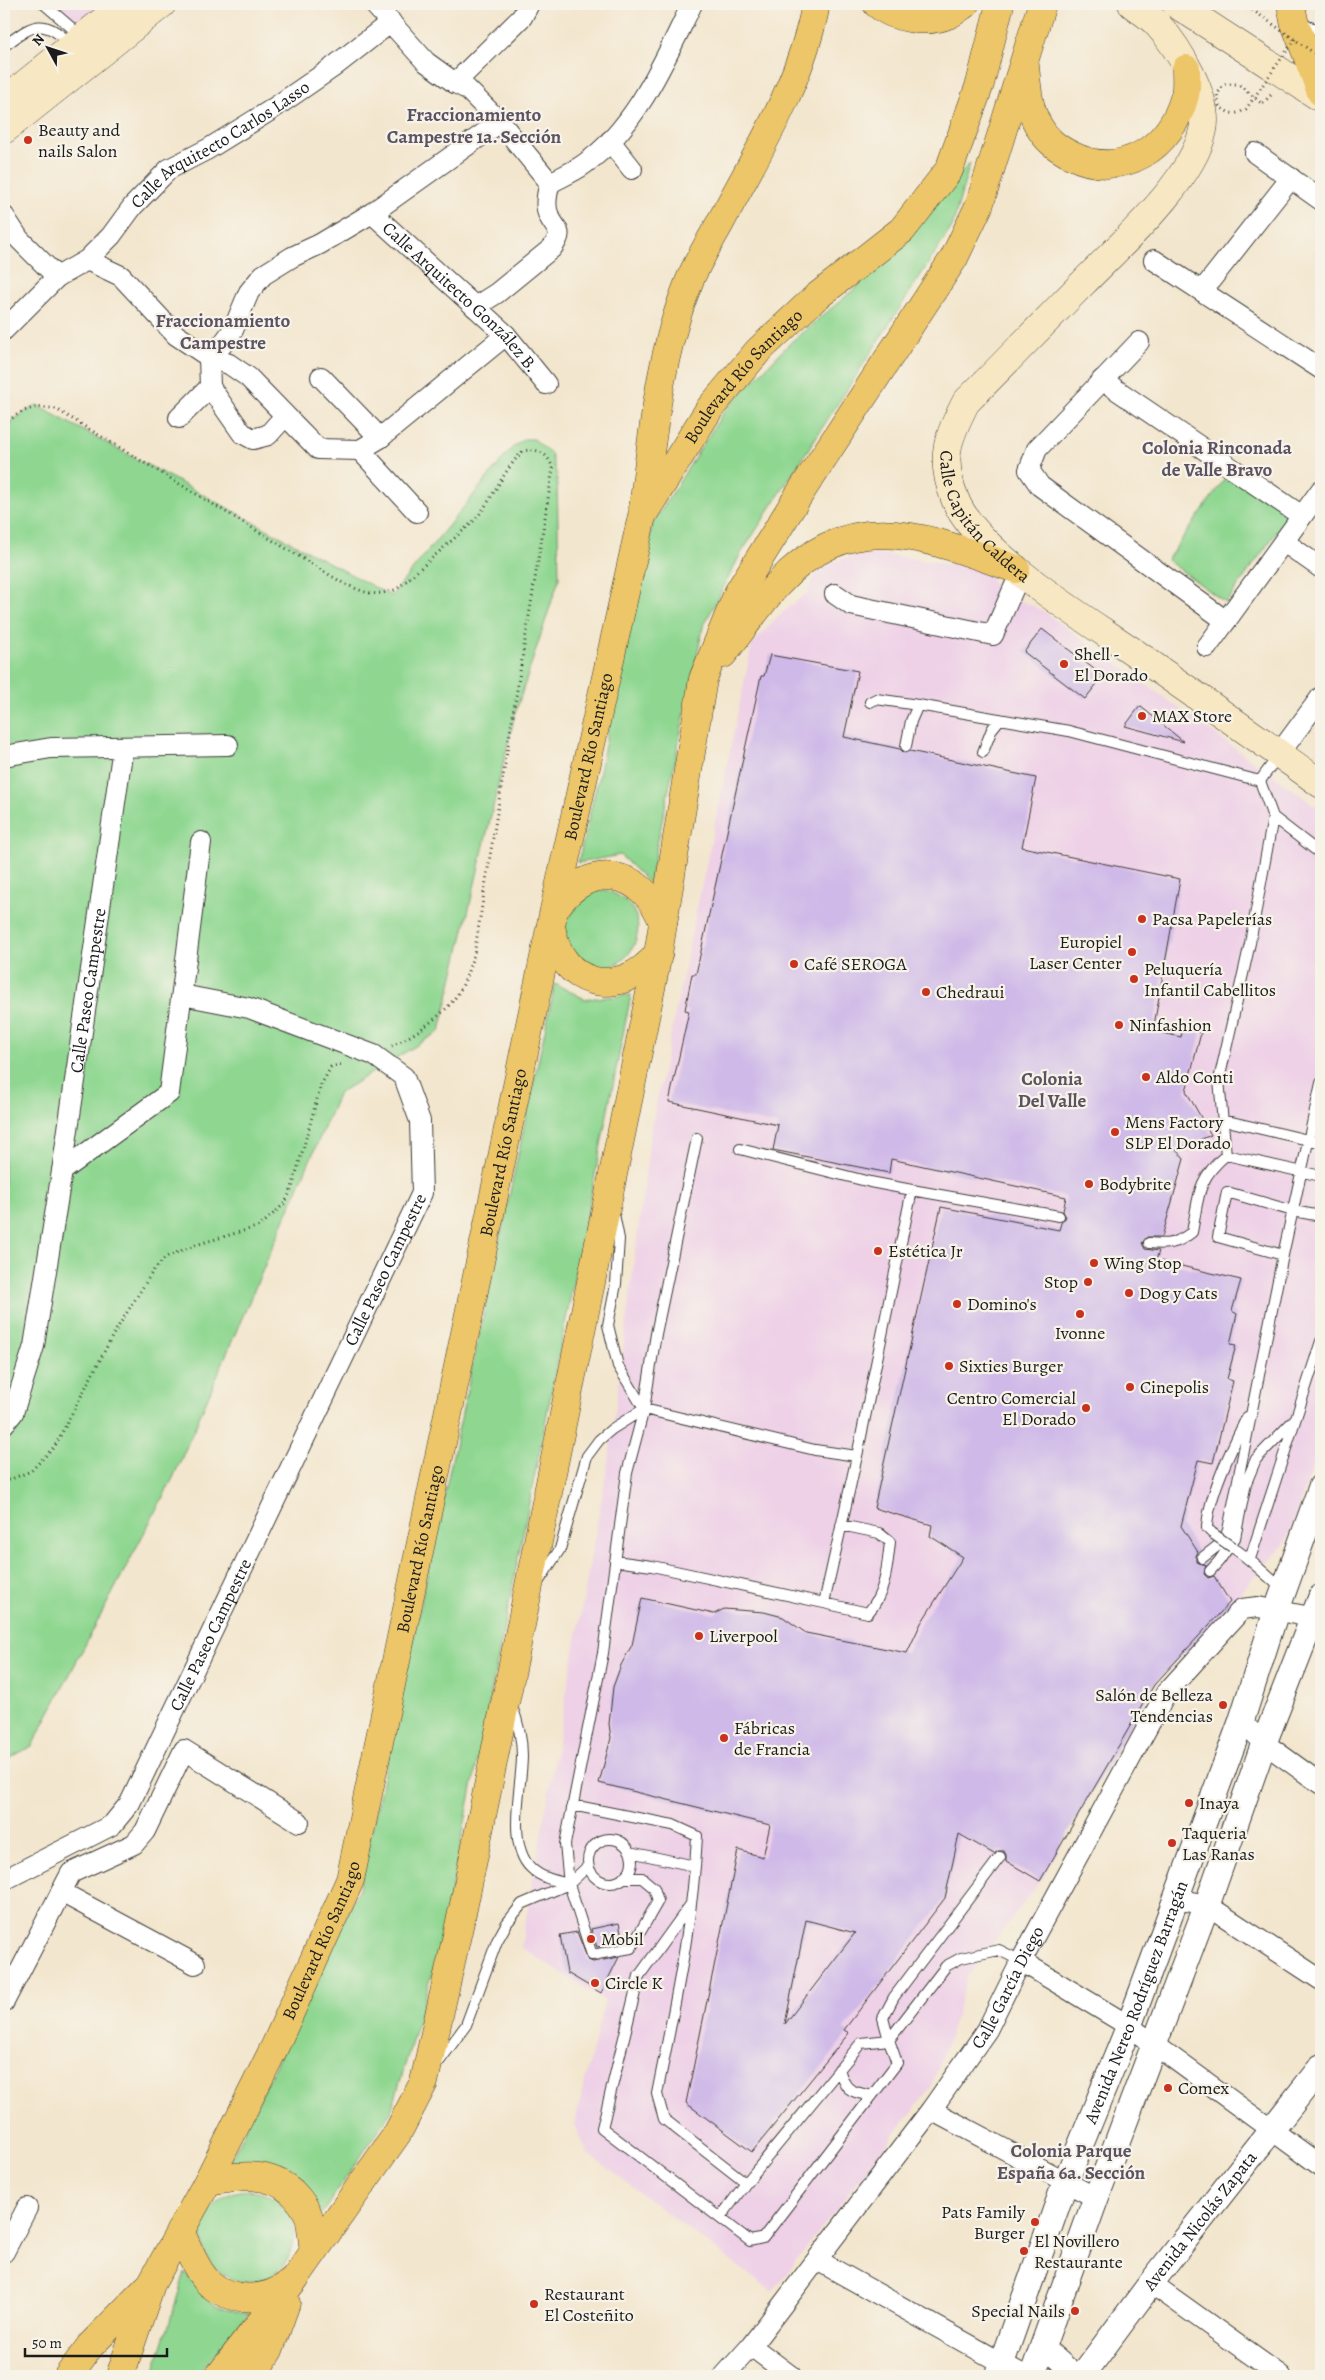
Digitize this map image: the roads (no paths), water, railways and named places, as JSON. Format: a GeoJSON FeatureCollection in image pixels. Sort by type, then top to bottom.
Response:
{"type":"FeatureCollection","features":[{"type":"Feature","properties":{"kind":"main road"},"geometry":{"type":"LineString","coordinates":[[4,130],[88,49],[124,4]]}},
{"type":"Feature","properties":{"kind":"main road"},"geometry":{"type":"LineString","coordinates":[[4,101],[162,4]]}},
{"type":"Feature","properties":{"kind":"main road"},"geometry":{"type":"LineString","coordinates":[[642,516],[659,392],[675,319],[690,280],[795,80],[811,33],[816,4]]}},
{"type":"Feature","properties":{"kind":"main road"},"geometry":{"type":"LineString","coordinates":[[877,4],[900,16],[922,20],[948,15],[965,4]]}},
{"type":"Feature","properties":{"kind":"main road","name":"Boulevard Río Santiago"},"geometry":{"type":"LineString","coordinates":[[120,2376],[152,2284],[208,2181],[310,1973],[350,1880],[553,918],[642,516],[710,408],[758,351],[815,298],[902,230],[949,170],[980,84],[1000,4]]}},
{"type":"Feature","properties":{"kind":"main road"},"geometry":{"type":"LineString","coordinates":[[219,2376],[314,2252],[396,2134],[424,2082],[464,1904],[608,1189],[658,954],[703,679],[738,593],[802,490],[954,258],[979,206],[1024,56],[1042,4]]}},
{"type":"Feature","properties":{"kind":"main road","name":"Calle Capitán Caldera"},"geometry":{"type":"LineString","coordinates":[[1132,4],[1157,24],[1177,48],[1196,88],[1202,108],[1204,129],[1187,166],[1140,225],[966,402],[952,429],[946,449],[947,471],[955,501],[974,530],[1018,571],[1321,784]]}},
{"type":"Feature","properties":{"kind":"main road"},"geometry":{"type":"LineString","coordinates":[[1176,4],[1321,98]]}},
{"type":"Feature","properties":{"kind":"main road"},"geometry":{"type":"LineString","coordinates":[[1294,21],[1321,92]]}},
{"type":"Feature","properties":{"kind":"main road"},"geometry":{"type":"LineString","coordinates":[[1024,56],[1029,100],[1041,130],[1048,141],[1084,161],[1100,165],[1117,165],[1134,158],[1167,134],[1179,112],[1185,94],[1186,69]]}},
{"type":"Feature","properties":{"kind":"main road"},"geometry":{"type":"LineString","coordinates":[[703,679],[777,585],[802,562],[828,544],[856,535],[916,537],[1018,571]]}},
{"type":"Feature","properties":{"kind":"main road"},"geometry":{"type":"LineString","coordinates":[[658,954],[647,967],[634,976],[618,982],[602,982],[586,978],[572,969],[561,957],[554,942],[553,918],[563,896],[575,886],[590,879],[606,876],[622,878],[636,884],[649,894],[658,908],[663,923]]}},
{"type":"Feature","properties":{"kind":"main road"},"geometry":{"type":"LineString","coordinates":[[208,2181],[244,2175],[265,2177],[284,2185],[299,2198],[308,2216],[314,2252]]}},
{"type":"Feature","properties":{"kind":"main road"},"geometry":{"type":"LineString","coordinates":[[180,2231],[196,2267],[209,2282],[226,2293],[245,2298],[265,2296],[284,2288],[296,2277]]}},
{"type":"Feature","properties":{"kind":"main road"},"geometry":{"type":"LineString","coordinates":[[252,2376],[269,2350],[296,2277]]}},
{"type":"Feature","properties":{"kind":"main road"},"geometry":{"type":"LineString","coordinates":[[68,2376],[90,2346],[152,2284]]}},
{"type":"Feature","properties":{"kind":"street"},"geometry":{"type":"LineString","coordinates":[[455,83],[522,17],[529,4]]}},
{"type":"Feature","properties":{"kind":"street"},"geometry":{"type":"LineString","coordinates":[[475,307],[497,293],[552,248],[558,238],[558,228],[549,215],[546,198],[550,183],[584,165],[610,142],[644,97],[692,4]]}},
{"type":"Feature","properties":{"kind":"street"},"geometry":{"type":"LineString","coordinates":[[381,9],[426,62],[455,83],[468,89],[500,122],[550,183]]}},
{"type":"Feature","properties":{"kind":"street","name":"Calle Arquitecto Carlos Lasso"},"geometry":{"type":"LineString","coordinates":[[4,330],[57,277],[87,260],[111,236],[151,186],[169,169],[208,149],[271,110],[332,68],[381,9]]}},
{"type":"Feature","properties":{"kind":"street"},"geometry":{"type":"LineString","coordinates":[[285,416],[268,435],[253,440],[242,433],[210,387],[209,357],[234,330],[249,292],[263,275],[372,213],[500,122]]}},
{"type":"Feature","properties":{"kind":"street"},"geometry":{"type":"LineString","coordinates":[[610,142],[632,169]]}},
{"type":"Feature","properties":{"kind":"street"},"geometry":{"type":"LineString","coordinates":[[1255,153],[1321,200]]}},
{"type":"Feature","properties":{"kind":"street"},"geometry":{"type":"LineString","coordinates":[[1202,291],[1291,178]]}},
{"type":"Feature","properties":{"kind":"street","name":"Calle Arquitecto González B."},"geometry":{"type":"LineString","coordinates":[[372,213],[506,335],[546,384]]}},
{"type":"Feature","properties":{"kind":"street"},"geometry":{"type":"LineString","coordinates":[[4,216],[19,239],[57,277]]}},
{"type":"Feature","properties":{"kind":"street"},"geometry":{"type":"LineString","coordinates":[[87,260],[121,276],[176,335],[209,357],[230,364],[248,377],[318,449],[360,450],[380,438],[506,335]]}},
{"type":"Feature","properties":{"kind":"street"},"geometry":{"type":"LineString","coordinates":[[1154,260],[1321,369]]}},
{"type":"Feature","properties":{"kind":"street"},"geometry":{"type":"LineString","coordinates":[[1139,342],[1037,449],[1029,470],[1040,486],[1226,620]]}},
{"type":"Feature","properties":{"kind":"street"},"geometry":{"type":"LineString","coordinates":[[321,377],[380,438]]}},
{"type":"Feature","properties":{"kind":"street"},"geometry":{"type":"LineString","coordinates":[[1102,380],[1302,516]]}},
{"type":"Feature","properties":{"kind":"street"},"geometry":{"type":"LineString","coordinates":[[179,418],[210,387]]}},
{"type":"Feature","properties":{"kind":"street"},"geometry":{"type":"LineString","coordinates":[[360,450],[417,512]]}},
{"type":"Feature","properties":{"kind":"street"},"geometry":{"type":"LineString","coordinates":[[1207,647],[1321,490]]}},
{"type":"Feature","properties":{"kind":"street"},"geometry":{"type":"LineString","coordinates":[[1284,542],[1321,568]]}},
{"type":"Feature","properties":{"kind":"street"},"geometry":{"type":"LineString","coordinates":[[835,594],[851,605],[993,635],[1018,571]]}},
{"type":"Feature","properties":{"kind":"street"},"geometry":{"type":"LineString","coordinates":[[1279,754],[1321,697]]}},
{"type":"Feature","properties":{"kind":"street"},"geometry":{"type":"LineString","coordinates":[[4,756],[51,748],[228,745]]}},
{"type":"Feature","properties":{"kind":"street","name":"Calle Paseo Campestre"},"geometry":{"type":"LineString","coordinates":[[4,1424],[13,1412],[34,1346],[62,1171],[123,747]]}},
{"type":"Feature","properties":{"kind":"street"},"geometry":{"type":"LineString","coordinates":[[62,1171],[169,1093],[201,842]]}},
{"type":"Feature","properties":{"kind":"street","name":"Calle Paseo Campestre"},"geometry":{"type":"LineString","coordinates":[[4,1880],[112,1825],[130,1803],[422,1193],[420,1121],[404,1077],[374,1055],[249,1008],[182,995]]}},
{"type":"Feature","properties":{"kind":"street","name":"Avenida Nereo Rodríguez Barragán"},"geometry":{"type":"LineString","coordinates":[[1000,2370],[1065,2183],[1129,2026],[1241,1722],[1280,1601],[1321,1487]]}},
{"type":"Feature","properties":{"kind":"street"},"geometry":{"type":"LineString","coordinates":[[1280,1601],[1319,1611]]}},
{"type":"Feature","properties":{"kind":"street","name":"Calle García Diego"},"geometry":{"type":"LineString","coordinates":[[724,2376],[751,2346],[817,2260],[931,2110],[987,2030],[1021,1961],[1166,1693],[1242,1609],[1280,1601]]}},
{"type":"Feature","properties":{"kind":"street","name":"Avenida Nereo Rodríguez Barragán"},"geometry":{"type":"LineString","coordinates":[[1032,2376],[1096,2198],[1156,2044],[1207,1905],[1264,1743],[1319,1611]]}},
{"type":"Feature","properties":{"kind":"street"},"geometry":{"type":"LineString","coordinates":[[1241,1722],[1264,1743],[1321,1784]]}},
{"type":"Feature","properties":{"kind":"street"},"geometry":{"type":"LineString","coordinates":[[4,2002],[71,1873],[134,1844],[145,1831],[184,1750],[299,1822]]}},
{"type":"Feature","properties":{"kind":"street"},"geometry":{"type":"LineString","coordinates":[[61,1892],[195,1964]]}},
{"type":"Feature","properties":{"kind":"street"},"geometry":{"type":"LineString","coordinates":[[1176,1899],[1207,1905],[1321,1980]]}},
{"type":"Feature","properties":{"kind":"street"},"geometry":{"type":"LineString","coordinates":[[1021,1961],[1156,2044],[1321,2166]]}},
{"type":"Feature","properties":{"kind":"street","name":"Avenida Nicolás Zapata"},"geometry":{"type":"LineString","coordinates":[[1082,2376],[1152,2283],[1321,2067]]}},
{"type":"Feature","properties":{"kind":"street"},"geometry":{"type":"LineString","coordinates":[[931,2110],[1096,2198]]}},
{"type":"Feature","properties":{"kind":"street"},"geometry":{"type":"LineString","coordinates":[[4,2252],[27,2208]]}},
{"type":"Feature","properties":{"kind":"street"},"geometry":{"type":"LineString","coordinates":[[817,2260],[1000,2370],[1025,2376]]}},
{"type":"Feature","properties":{"kind":"street"},"geometry":{"type":"LineString","coordinates":[[1152,2283],[1281,2376]]}},
{"type":"Feature","properties":{"kind":"street"},"geometry":{"type":"LineString","coordinates":[[751,2346],[791,2376]]}},
{"type":"Feature","properties":{"kind":"street"},"geometry":{"type":"LineString","coordinates":[[1043,2346],[1077,2376]]}},
{"type":"Feature","properties":{"kind":"lane"},"geometry":{"type":"LineString","coordinates":[[44,4],[88,49]]}},
{"type":"Feature","properties":{"kind":"lane"},"geometry":{"type":"LineString","coordinates":[[1294,21],[1321,31]]}},
{"type":"Feature","properties":{"kind":"lane"},"geometry":{"type":"LineString","coordinates":[[4,46],[30,28],[38,26],[60,34],[88,49]]}},
{"type":"Feature","properties":{"kind":"lane"},"geometry":{"type":"LineString","coordinates":[[870,702],[876,699],[918,705],[1069,731],[1260,781]]}},
{"type":"Feature","properties":{"kind":"lane"},"geometry":{"type":"LineString","coordinates":[[906,746],[911,721],[918,705]]}},
{"type":"Feature","properties":{"kind":"lane"},"geometry":{"type":"LineString","coordinates":[[983,752],[992,729],[1000,719]]}},
{"type":"Feature","properties":{"kind":"lane"},"geometry":{"type":"LineString","coordinates":[[1260,781],[1279,754]]}},
{"type":"Feature","properties":{"kind":"lane"},"geometry":{"type":"LineString","coordinates":[[1226,1155],[1219,1080],[1250,943],[1273,817],[1260,781]]}},
{"type":"Feature","properties":{"kind":"lane"},"geometry":{"type":"LineString","coordinates":[[1273,817],[1321,854]]}},
{"type":"Feature","properties":{"kind":"lane"},"geometry":{"type":"LineString","coordinates":[[1202,1558],[1224,1541],[1228,1530],[1283,1255],[1321,1083]]}},
{"type":"Feature","properties":{"kind":"lane"},"geometry":{"type":"LineString","coordinates":[[1223,1120],[1321,1143]]}},
{"type":"Feature","properties":{"kind":"lane"},"geometry":{"type":"LineString","coordinates":[[623,1878],[631,1866],[630,1852],[621,1841],[614,1839],[599,1841],[590,1852],[588,1866],[591,1872],[602,1881],[609,1883],[623,1878],[642,1878],[654,1888],[658,1901],[630,1948],[592,1955],[570,1884],[565,1844],[603,1653],[627,1473],[644,1409],[656,1334],[697,1138]]}},
{"type":"Feature","properties":{"kind":"lane"},"geometry":{"type":"LineString","coordinates":[[740,1150],[870,1182],[1059,1216]]}},
{"type":"Feature","properties":{"kind":"lane"},"geometry":{"type":"LineString","coordinates":[[1226,1155],[1321,1176]]}},
{"type":"Feature","properties":{"kind":"lane"},"geometry":{"type":"LineString","coordinates":[[1149,1243],[1169,1245],[1180,1241],[1192,1232],[1202,1182],[1211,1168],[1226,1155]]}},
{"type":"Feature","properties":{"kind":"lane"},"geometry":{"type":"LineString","coordinates":[[608,1189],[619,1239],[616,1284],[608,1325],[618,1366],[644,1409],[815,1450],[857,1456]]}},
{"type":"Feature","properties":{"kind":"lane"},"geometry":{"type":"LineString","coordinates":[[824,1603],[857,1456],[912,1190]]}},
{"type":"Feature","properties":{"kind":"lane"},"geometry":{"type":"LineString","coordinates":[[1283,1255],[1218,1237],[1227,1192],[1293,1211],[1321,1216]]}},
{"type":"Feature","properties":{"kind":"lane"},"geometry":{"type":"LineString","coordinates":[[1250,1559],[1321,1341]]}},
{"type":"Feature","properties":{"kind":"lane"},"geometry":{"type":"LineString","coordinates":[[1254,1400],[1230,1454],[1214,1499],[1207,1528],[1232,1548],[1250,1559],[1280,1601]]}},
{"type":"Feature","properties":{"kind":"lane"},"geometry":{"type":"LineString","coordinates":[[524,1606],[560,1549],[586,1456],[599,1440],[612,1429],[644,1409]]}},
{"type":"Feature","properties":{"kind":"lane"},"geometry":{"type":"LineString","coordinates":[[1210,1571],[1219,1562],[1235,1538],[1246,1483],[1256,1458],[1297,1417]]}},
{"type":"Feature","properties":{"kind":"lane"},"geometry":{"type":"LineString","coordinates":[[615,1561],[652,1566],[868,1613],[878,1601],[885,1581],[890,1542],[880,1533],[842,1525]]}},
{"type":"Feature","properties":{"kind":"lane"},"geometry":{"type":"LineString","coordinates":[[506,1694],[519,1723],[522,1747],[517,1837],[522,1855],[531,1868],[548,1878],[570,1884]]}},
{"type":"Feature","properties":{"kind":"lane"},"geometry":{"type":"LineString","coordinates":[[572,1805],[673,1826],[697,1836],[687,1943],[657,2094],[664,2119],[746,2183]]}},
{"type":"Feature","properties":{"kind":"lane"},"geometry":{"type":"LineString","coordinates":[[630,1852],[695,1866]]}},
{"type":"Feature","properties":{"kind":"lane"},"geometry":{"type":"LineString","coordinates":[[691,1904],[639,1976],[602,2128],[750,2240],[763,2238],[897,2063],[883,2018],[894,1997],[1000,1857]]}},
{"type":"Feature","properties":{"kind":"lane"},"geometry":{"type":"LineString","coordinates":[[424,2082],[466,2025],[497,1941],[507,1923],[522,1904],[570,1884],[588,1866]]}},
{"type":"Feature","properties":{"kind":"lane"},"geometry":{"type":"LineString","coordinates":[[720,2218],[746,2183],[860,2043],[889,2040],[946,1966],[962,1958],[999,1950],[1021,1961]]}},
{"type":"Feature","properties":{"kind":"lane"},"geometry":{"type":"LineString","coordinates":[[839,2070],[844,2085],[850,2091],[872,2096]]}},
{"type":"Feature","properties":{"kind":"place","name":"Beauty and nails Salon"},"geometry":{"type":"Point","coordinates":[28,140]}},
{"type":"Feature","properties":{"kind":"place","name":"Shell - El Dorado"},"geometry":{"type":"Point","coordinates":[1064,664]}},
{"type":"Feature","properties":{"kind":"place","name":"MAX Store"},"geometry":{"type":"Point","coordinates":[1142,716]}},
{"type":"Feature","properties":{"kind":"place","name":"Pacsa Papelerías"},"geometry":{"type":"Point","coordinates":[1142,919]}},
{"type":"Feature","properties":{"kind":"place","name":"Europiel Laser Center"},"geometry":{"type":"Point","coordinates":[1132,952]}},
{"type":"Feature","properties":{"kind":"place","name":"Café SEROGA"},"geometry":{"type":"Point","coordinates":[794,964]}},
{"type":"Feature","properties":{"kind":"place","name":"Peluquería Infantil Cabellitos"},"geometry":{"type":"Point","coordinates":[1134,979]}},
{"type":"Feature","properties":{"kind":"place","name":"Chedraui"},"geometry":{"type":"Point","coordinates":[926,992]}},
{"type":"Feature","properties":{"kind":"place","name":"Ninfashion"},"geometry":{"type":"Point","coordinates":[1119,1025]}},
{"type":"Feature","properties":{"kind":"place","name":"Aldo Conti"},"geometry":{"type":"Point","coordinates":[1146,1077]}},
{"type":"Feature","properties":{"kind":"place","name":"Mens Factory SLP El Dorado"},"geometry":{"type":"Point","coordinates":[1115,1132]}},
{"type":"Feature","properties":{"kind":"place","name":"Bodybrite"},"geometry":{"type":"Point","coordinates":[1089,1184]}},
{"type":"Feature","properties":{"kind":"place","name":"Estética Jr"},"geometry":{"type":"Point","coordinates":[878,1251]}},
{"type":"Feature","properties":{"kind":"place","name":"Wing Stop"},"geometry":{"type":"Point","coordinates":[1094,1263]}},
{"type":"Feature","properties":{"kind":"place","name":"Stop"},"geometry":{"type":"Point","coordinates":[1088,1282]}},
{"type":"Feature","properties":{"kind":"place","name":"Dog y Cats"},"geometry":{"type":"Point","coordinates":[1129,1293]}},
{"type":"Feature","properties":{"kind":"place","name":"Domino's"},"geometry":{"type":"Point","coordinates":[957,1304]}},
{"type":"Feature","properties":{"kind":"place","name":"Ivonne"},"geometry":{"type":"Point","coordinates":[1080,1314]}},
{"type":"Feature","properties":{"kind":"place","name":"Sixties Burger"},"geometry":{"type":"Point","coordinates":[949,1366]}},
{"type":"Feature","properties":{"kind":"place","name":"Cinepolis"},"geometry":{"type":"Point","coordinates":[1130,1387]}},
{"type":"Feature","properties":{"kind":"place","name":"Centro Comercial El Dorado"},"geometry":{"type":"Point","coordinates":[1086,1408]}},
{"type":"Feature","properties":{"kind":"place","name":"Liverpool"},"geometry":{"type":"Point","coordinates":[699,1636]}},
{"type":"Feature","properties":{"kind":"place","name":"Salón de Belleza Tendencias"},"geometry":{"type":"Point","coordinates":[1223,1705]}},
{"type":"Feature","properties":{"kind":"place","name":"Fábricas de Francia"},"geometry":{"type":"Point","coordinates":[724,1738]}},
{"type":"Feature","properties":{"kind":"place","name":"Inaya"},"geometry":{"type":"Point","coordinates":[1189,1803]}},
{"type":"Feature","properties":{"kind":"place","name":"Taqueria Las Ranas"},"geometry":{"type":"Point","coordinates":[1172,1843]}},
{"type":"Feature","properties":{"kind":"place","name":"Mobil"},"geometry":{"type":"Point","coordinates":[591,1939]}},
{"type":"Feature","properties":{"kind":"place","name":"Circle K"},"geometry":{"type":"Point","coordinates":[595,1983]}},
{"type":"Feature","properties":{"kind":"place","name":"Comex"},"geometry":{"type":"Point","coordinates":[1168,2088]}},
{"type":"Feature","properties":{"kind":"place","name":"Pats Family Burger"},"geometry":{"type":"Point","coordinates":[1035,2222]}},
{"type":"Feature","properties":{"kind":"place","name":"El Novillero Restaurante"},"geometry":{"type":"Point","coordinates":[1024,2251]}},
{"type":"Feature","properties":{"kind":"place","name":"Restaurant El Costeñito"},"geometry":{"type":"Point","coordinates":[534,2304]}},
{"type":"Feature","properties":{"kind":"place","name":"Special Nails"},"geometry":{"type":"Point","coordinates":[1075,2311]}},
{"type":"Feature","properties":{"kind":"district","name":"Fraccionamiento Campestre 1a. Sección"},"geometry":{"type":"Point","coordinates":[474,126]}},
{"type":"Feature","properties":{"kind":"district","name":"Fraccionamiento Campestre"},"geometry":{"type":"Point","coordinates":[223,332]}},
{"type":"Feature","properties":{"kind":"district","name":"Colonia Rinconada de Valle Bravo"},"geometry":{"type":"Point","coordinates":[1217,459]}},
{"type":"Feature","properties":{"kind":"district","name":"Colonia Del Valle"},"geometry":{"type":"Point","coordinates":[1052,1090]}},
{"type":"Feature","properties":{"kind":"district","name":"Colonia Parque España 6a. Sección"},"geometry":{"type":"Point","coordinates":[1071,2162]}}]}
